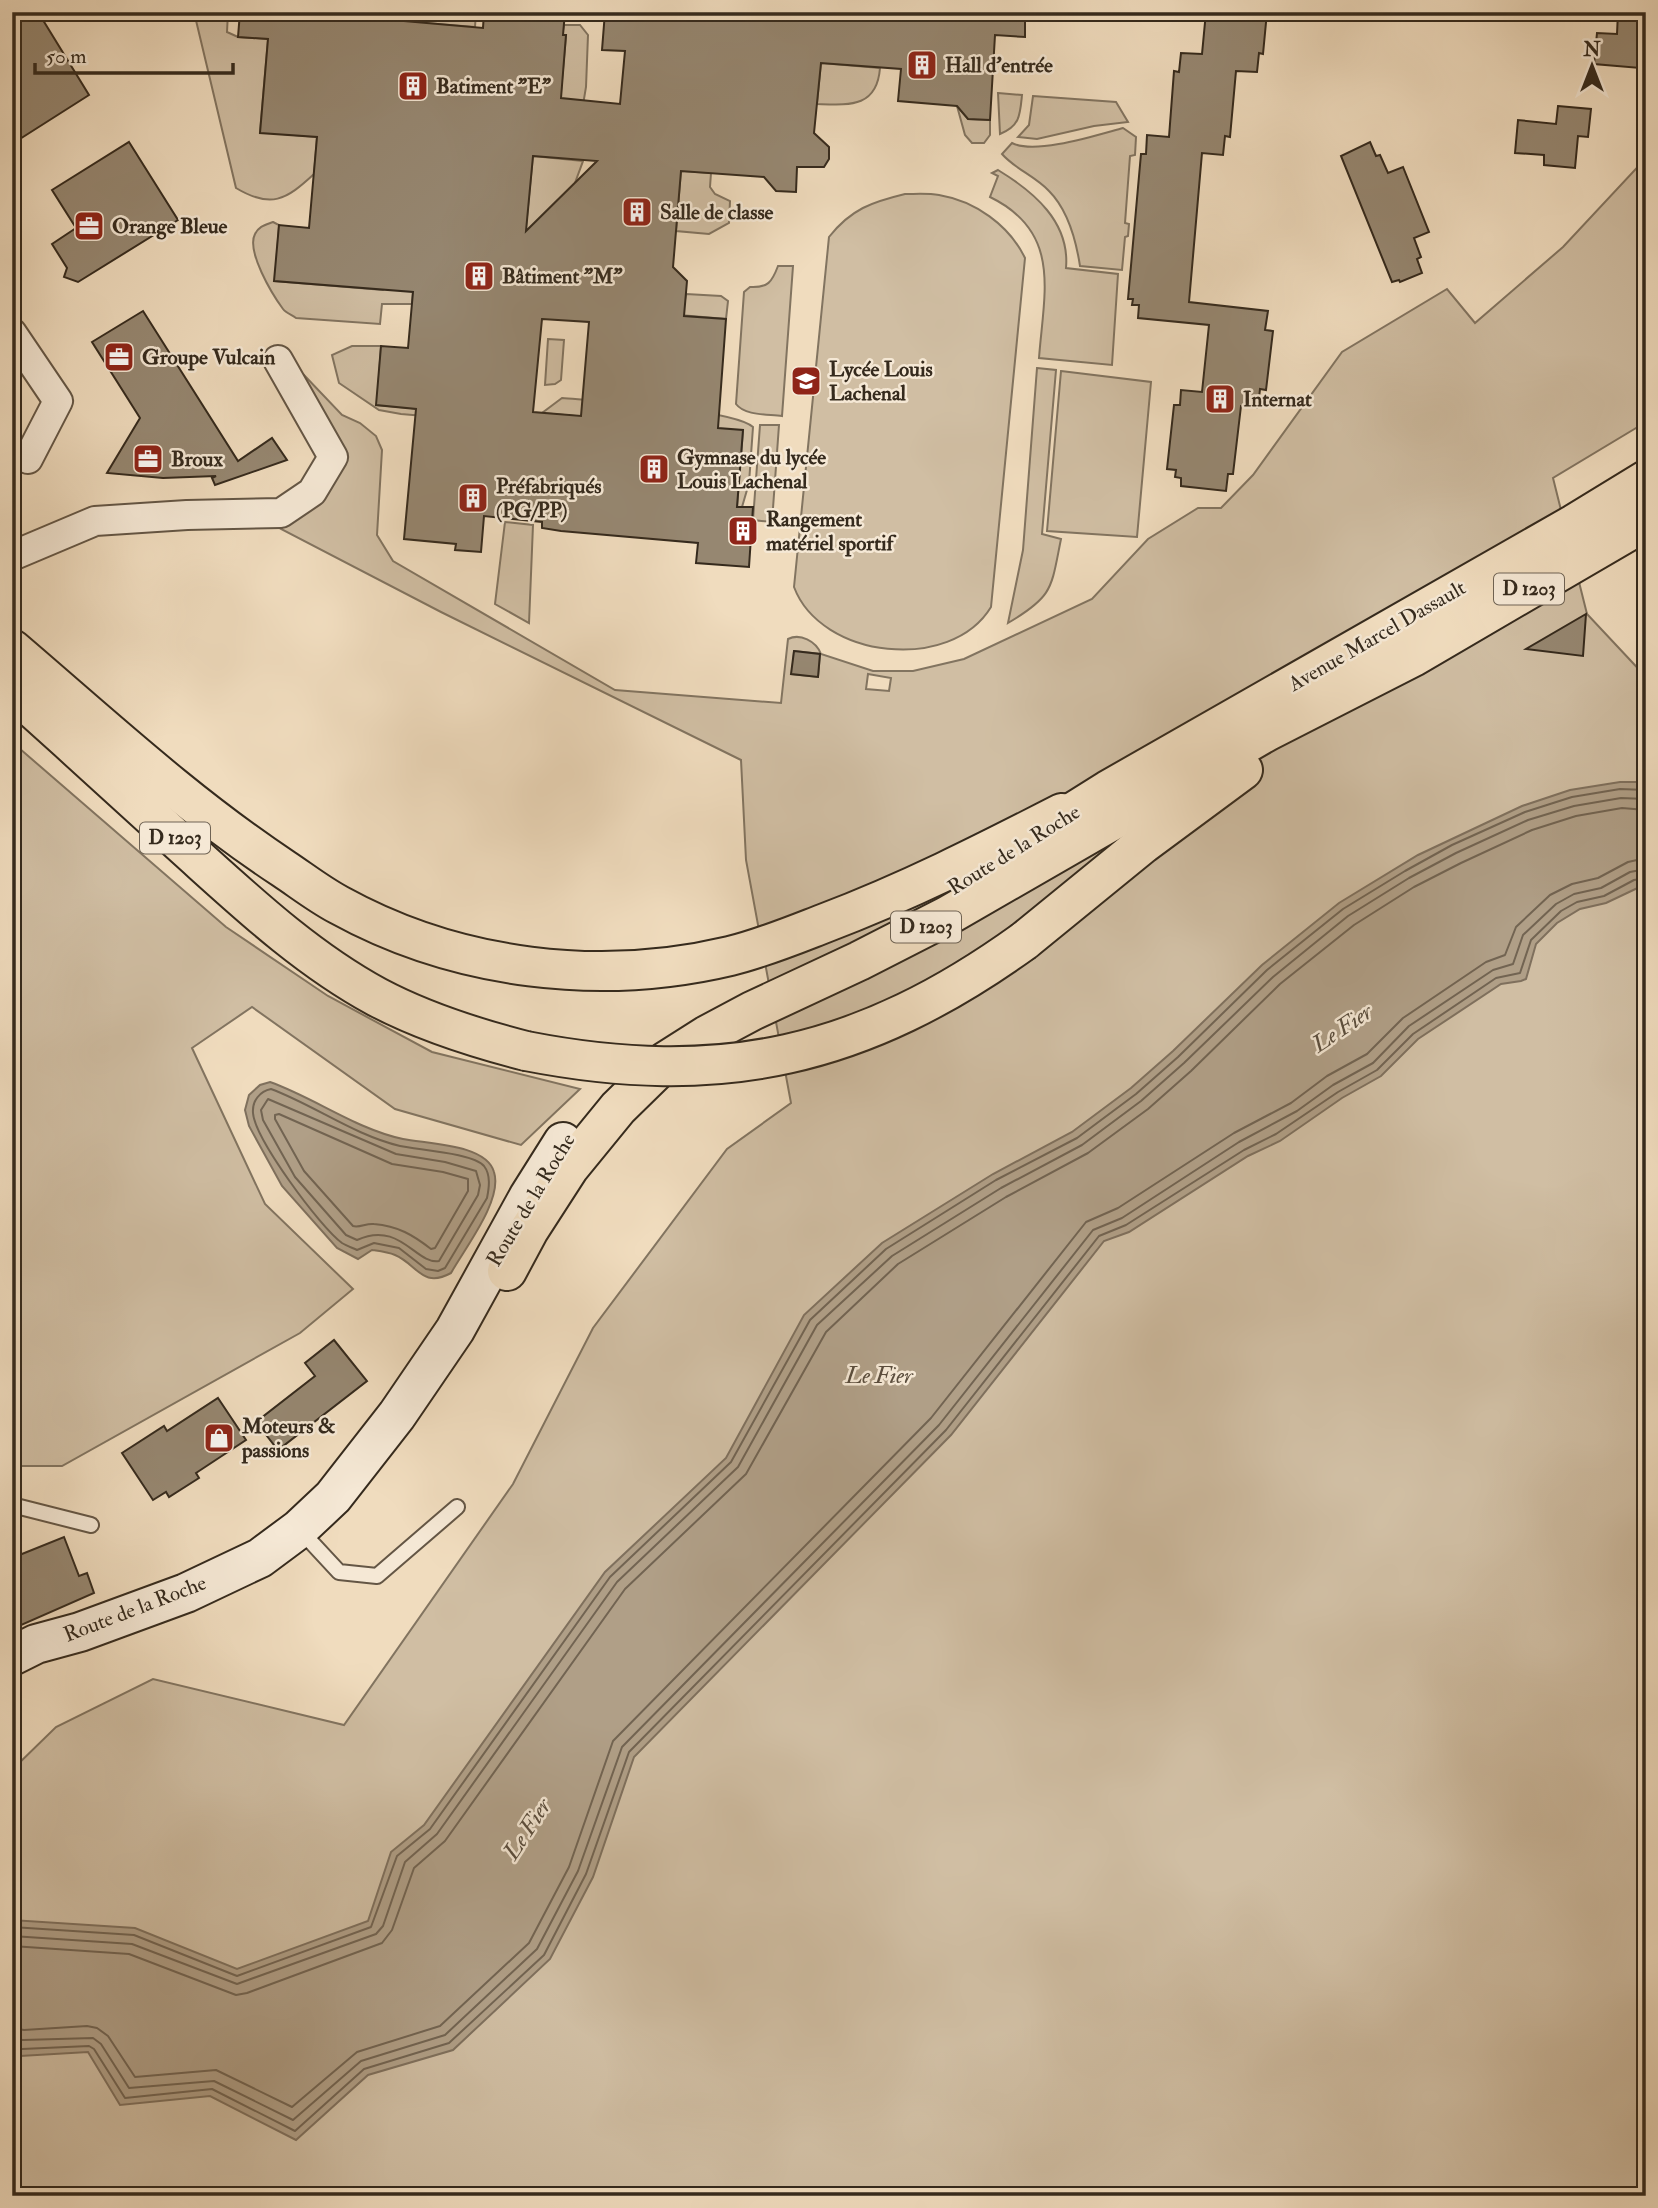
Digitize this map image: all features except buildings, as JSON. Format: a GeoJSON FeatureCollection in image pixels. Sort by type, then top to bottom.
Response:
{"type":"FeatureCollection","features":[{"type":"Feature","properties":{"kind":"highway","name":"Avenue Marcel Dassault"},"geometry":{"type":"LineString","coordinates":[[1108,790],[1574,524],[1646,480]]}},
{"type":"Feature","properties":{"kind":"highway","name":"Avenue Marcel Dassault"},"geometry":{"type":"LineString","coordinates":[[1413,657],[1646,521]]}},
{"type":"Feature","properties":{"kind":"highway","name":"D 1203"},"geometry":{"type":"LineString","coordinates":[[12,649],[231,835],[338,905],[403,935],[508,965],[584,971],[659,969],[731,956],[780,941],[887,899],[1108,790]]}},
{"type":"Feature","properties":{"kind":"highway","name":"D 1203"},"geometry":{"type":"LineString","coordinates":[[12,690],[233,891],[290,938],[377,996],[411,1014],[488,1042],[597,1063],[674,1068],[732,1064],[788,1054],[868,1030],[915,1010],[979,973],[1024,941],[1143,844],[1225,782],[1413,657]]}},
{"type":"Feature","properties":{"kind":"highway","name":"Route de la Roche"},"geometry":{"type":"LineString","coordinates":[[507,1271],[548,1198],[574,1161],[618,1108],[666,1061],[752,1011],[947,916],[1268,732],[1413,657]]}},
{"type":"Feature","properties":{"kind":"highway","name":"Route de la Roche"},"geometry":{"type":"LineString","coordinates":[[563,1142],[612,1083],[655,1046],[695,1019],[748,988],[856,942],[910,914],[1108,790]]}},
{"type":"Feature","properties":{"kind":"main road","name":"Route de la Roche"},"geometry":{"type":"LineString","coordinates":[[12,1672],[87,1657],[196,1616],[267,1583],[308,1538],[333,1497],[397,1415],[456,1330],[529,1196],[563,1142]]}},
{"type":"Feature","properties":{"kind":"main road","name":"D 1203"},"geometry":{"type":"LineString","coordinates":[[308,1538],[363,1495],[416,1424],[471,1337],[507,1271]]}},
{"type":"Feature","properties":{"kind":"main road","name":"Route de la Roche"},"geometry":{"type":"LineString","coordinates":[[12,1656],[36,1644],[80,1632],[186,1593],[308,1538]]}},
{"type":"Feature","properties":{"kind":"street"},"geometry":{"type":"LineString","coordinates":[[12,333],[58,401],[28,459]]}},
{"type":"Feature","properties":{"kind":"street"},"geometry":{"type":"LineString","coordinates":[[20,552],[95,522],[281,513],[312,492],[334,457],[278,360]]}},
{"type":"Feature","properties":{"kind":"lane"},"geometry":{"type":"LineString","coordinates":[[12,1505],[91,1525]]}},
{"type":"Feature","properties":{"kind":"lane"},"geometry":{"type":"LineString","coordinates":[[308,1538],[339,1573],[377,1576],[457,1507]]}},
{"type":"Feature","properties":{"kind":"shaded area"},"geometry":{"type":"Polygon","coordinates":[[[194,12],[228,12],[227,32],[238,37],[268,39],[260,132],[317,137],[314,174],[295,190],[278,199],[259,198],[236,188],[194,12]]]}},
{"type":"Feature","properties":{"kind":"shaded area"},"geometry":{"type":"Polygon","coordinates":[[[426,12],[476,12],[475,27],[425,23],[426,12]]]}},
{"type":"Feature","properties":{"kind":"shaded area"},"geometry":{"type":"Polygon","coordinates":[[[564,25],[580,25],[588,35],[586,87],[581,117],[557,136],[566,36],[562,35],[564,25]]]}},
{"type":"Feature","properties":{"kind":"shaded area"},"geometry":{"type":"Polygon","coordinates":[[[821,63],[880,68],[878,81],[873,91],[859,101],[850,104],[817,104],[821,63]]]}},
{"type":"Feature","properties":{"kind":"shaded area"},"geometry":{"type":"Polygon","coordinates":[[[998,93],[1022,95],[1018,119],[1012,127],[1000,134],[998,93]]]}},
{"type":"Feature","properties":{"kind":"shaded area"},"geometry":{"type":"Polygon","coordinates":[[[1033,96],[1116,102],[1128,122],[1094,126],[1037,139],[1018,137],[1029,125],[1033,96]]]}},
{"type":"Feature","properties":{"kind":"shaded area"},"geometry":{"type":"Polygon","coordinates":[[[957,106],[968,119],[990,120],[990,135],[984,143],[972,143],[965,135],[957,106]]]}},
{"type":"Feature","properties":{"kind":"shaded area"},"geometry":{"type":"Polygon","coordinates":[[[1123,128],[1136,137],[1135,155],[1130,156],[1125,223],[1129,224],[1122,270],[1080,266],[1070,226],[1056,199],[1002,154],[1012,143],[1035,147],[1050,145],[1123,128]]]}},
{"type":"Feature","properties":{"kind":"shaded area"},"geometry":{"type":"Polygon","coordinates":[[[533,156],[583,161],[572,191],[524,247],[533,156]]]}},
{"type":"Feature","properties":{"kind":"shaded area"},"geometry":{"type":"Polygon","coordinates":[[[1646,158],[1646,422],[1553,478],[1587,614],[1646,677],[1646,2196],[12,2196],[12,1770],[56,1727],[153,1679],[344,1725],[513,1484],[593,1328],[727,1149],[791,1103],[746,860],[741,760],[441,612],[281,529],[338,460],[320,410],[303,374],[342,415],[360,423],[376,436],[382,450],[377,535],[393,561],[615,690],[781,703],[788,639],[793,637],[807,639],[821,654],[873,671],[913,671],[964,659],[1092,599],[1148,539],[1198,508],[1221,508],[1253,475],[1342,352],[1447,289],[1475,323],[1563,247],[1646,158]],[[794,651],[792,674],[818,677],[820,654],[794,651]],[[868,674],[866,689],[889,691],[891,678],[868,674]]]}},
{"type":"Feature","properties":{"kind":"shaded area"},"geometry":{"type":"Polygon","coordinates":[[[998,170],[1024,188],[1047,210],[1062,236],[1066,251],[1066,268],[1118,274],[1112,365],[1039,358],[1045,287],[1043,266],[1038,246],[1029,228],[1013,211],[990,197],[998,176],[992,173],[998,170]]]}},
{"type":"Feature","properties":{"kind":"shaded area"},"geometry":{"type":"Polygon","coordinates":[[[681,171],[711,173],[710,187],[715,194],[730,201],[729,223],[709,234],[676,231],[681,171]]]}},
{"type":"Feature","properties":{"kind":"shaded area"},"geometry":{"type":"Polygon","coordinates":[[[905,194],[939,195],[978,209],[990,216],[1010,235],[1025,258],[991,607],[972,628],[947,642],[918,649],[888,649],[858,642],[831,630],[809,611],[794,587],[829,237],[854,213],[882,200],[905,194]]]}},
{"type":"Feature","properties":{"kind":"shaded area"},"geometry":{"type":"Polygon","coordinates":[[[273,222],[279,225],[275,281],[383,290],[415,266],[412,304],[382,304],[380,324],[296,318],[284,310],[273,293],[254,251],[255,234],[262,226],[273,222]]]}},
{"type":"Feature","properties":{"kind":"shaded area"},"geometry":{"type":"Polygon","coordinates":[[[778,266],[793,266],[782,416],[751,413],[736,404],[744,292],[750,287],[768,283],[778,266]]]}},
{"type":"Feature","properties":{"kind":"shaded area"},"geometry":{"type":"Polygon","coordinates":[[[686,294],[721,296],[728,301],[726,319],[668,314],[669,300],[685,300],[686,294]]]}},
{"type":"Feature","properties":{"kind":"shaded area"},"geometry":{"type":"Polygon","coordinates":[[[548,339],[564,340],[561,380],[545,385],[548,339]]]}},
{"type":"Feature","properties":{"kind":"shaded area"},"geometry":{"type":"Polygon","coordinates":[[[352,346],[381,346],[377,405],[501,416],[495,422],[379,410],[339,383],[332,355],[352,346]]]}},
{"type":"Feature","properties":{"kind":"shaded area"},"geometry":{"type":"Polygon","coordinates":[[[1037,368],[1056,370],[1042,534],[1061,539],[1048,589],[1034,605],[1008,623],[1023,550],[1037,368]]]}},
{"type":"Feature","properties":{"kind":"shaded area"},"geometry":{"type":"Polygon","coordinates":[[[1061,371],[1151,382],[1137,537],[1047,531],[1061,371]]]}},
{"type":"Feature","properties":{"kind":"shaded area"},"geometry":{"type":"Polygon","coordinates":[[[562,398],[693,411],[719,415],[753,427],[749,483],[742,507],[737,507],[743,431],[542,413],[562,398]]]}},
{"type":"Feature","properties":{"kind":"shaded area"},"geometry":{"type":"Polygon","coordinates":[[[760,425],[779,425],[772,522],[753,520],[760,425]]]}},
{"type":"Feature","properties":{"kind":"shaded area"},"geometry":{"type":"Polygon","coordinates":[[[505,522],[533,525],[529,623],[495,604],[505,522]]]}},
{"type":"Feature","properties":{"kind":"shaded area"},"geometry":{"type":"Polygon","coordinates":[[[12,742],[226,927],[328,996],[432,1052],[580,1089],[521,1145],[395,1109],[252,1007],[192,1048],[265,1204],[353,1289],[300,1333],[62,1466],[12,1466],[12,742]]]}},
{"type":"Feature","properties":{"kind":"water","name":"Le Fier"},"geometry":{"type":"Polygon","coordinates":[[[1620,782],[1646,784],[1646,884],[1606,903],[1580,909],[1557,923],[1536,944],[1526,979],[1501,984],[1418,1039],[1381,1076],[1342,1098],[1280,1141],[1248,1156],[1129,1232],[1104,1241],[951,1435],[634,1757],[593,1877],[550,1959],[453,2050],[368,2075],[296,2140],[210,2096],[120,2105],[88,2052],[20,2056],[12,2054],[12,1920],[135,1928],[237,1969],[368,1921],[391,1852],[424,1825],[605,1572],[726,1458],[804,1315],[882,1243],[993,1174],[1072,1132],[1131,1088],[1262,965],[1339,903],[1418,855],[1522,806],[1570,790],[1620,782]]]}},
{"type":"Feature","properties":{"kind":"water"},"geometry":{"type":"Polygon","coordinates":[[[270,1082],[369,1128],[403,1139],[455,1147],[480,1156],[489,1163],[494,1172],[493,1196],[481,1224],[451,1273],[441,1277],[426,1277],[392,1254],[372,1250],[358,1259],[337,1248],[282,1186],[249,1126],[245,1110],[249,1095],[260,1085],[270,1082]]]}},
{"type":"Feature","properties":{"kind":"place","name":"Hall d'entrée"},"geometry":{"type":"Point","coordinates":[922,65]}},
{"type":"Feature","properties":{"kind":"place","name":"Batiment \"E\""},"geometry":{"type":"Point","coordinates":[413,86]}},
{"type":"Feature","properties":{"kind":"place","name":"Salle de classe"},"geometry":{"type":"Point","coordinates":[637,212]}},
{"type":"Feature","properties":{"kind":"place","name":"Orange Bleue"},"geometry":{"type":"Point","coordinates":[89,226]}},
{"type":"Feature","properties":{"kind":"place","name":"Bâtiment \"M\""},"geometry":{"type":"Point","coordinates":[479,276]}},
{"type":"Feature","properties":{"kind":"place","name":"Groupe Vulcain"},"geometry":{"type":"Point","coordinates":[119,357]}},
{"type":"Feature","properties":{"kind":"place","name":"Lycée Louis Lachenal"},"geometry":{"type":"Point","coordinates":[806,381]}},
{"type":"Feature","properties":{"kind":"place","name":"Internat"},"geometry":{"type":"Point","coordinates":[1220,399]}},
{"type":"Feature","properties":{"kind":"place","name":"Broux"},"geometry":{"type":"Point","coordinates":[148,459]}},
{"type":"Feature","properties":{"kind":"place","name":"Gymnase du lycée Louis Lachenal"},"geometry":{"type":"Point","coordinates":[654,469]}},
{"type":"Feature","properties":{"kind":"place","name":"Préfabriqués (PG/PP)"},"geometry":{"type":"Point","coordinates":[473,498]}},
{"type":"Feature","properties":{"kind":"place","name":"Rangement matériel sportif"},"geometry":{"type":"Point","coordinates":[743,531]}},
{"type":"Feature","properties":{"kind":"place","name":"Moteurs & passions"},"geometry":{"type":"Point","coordinates":[219,1438]}}]}
